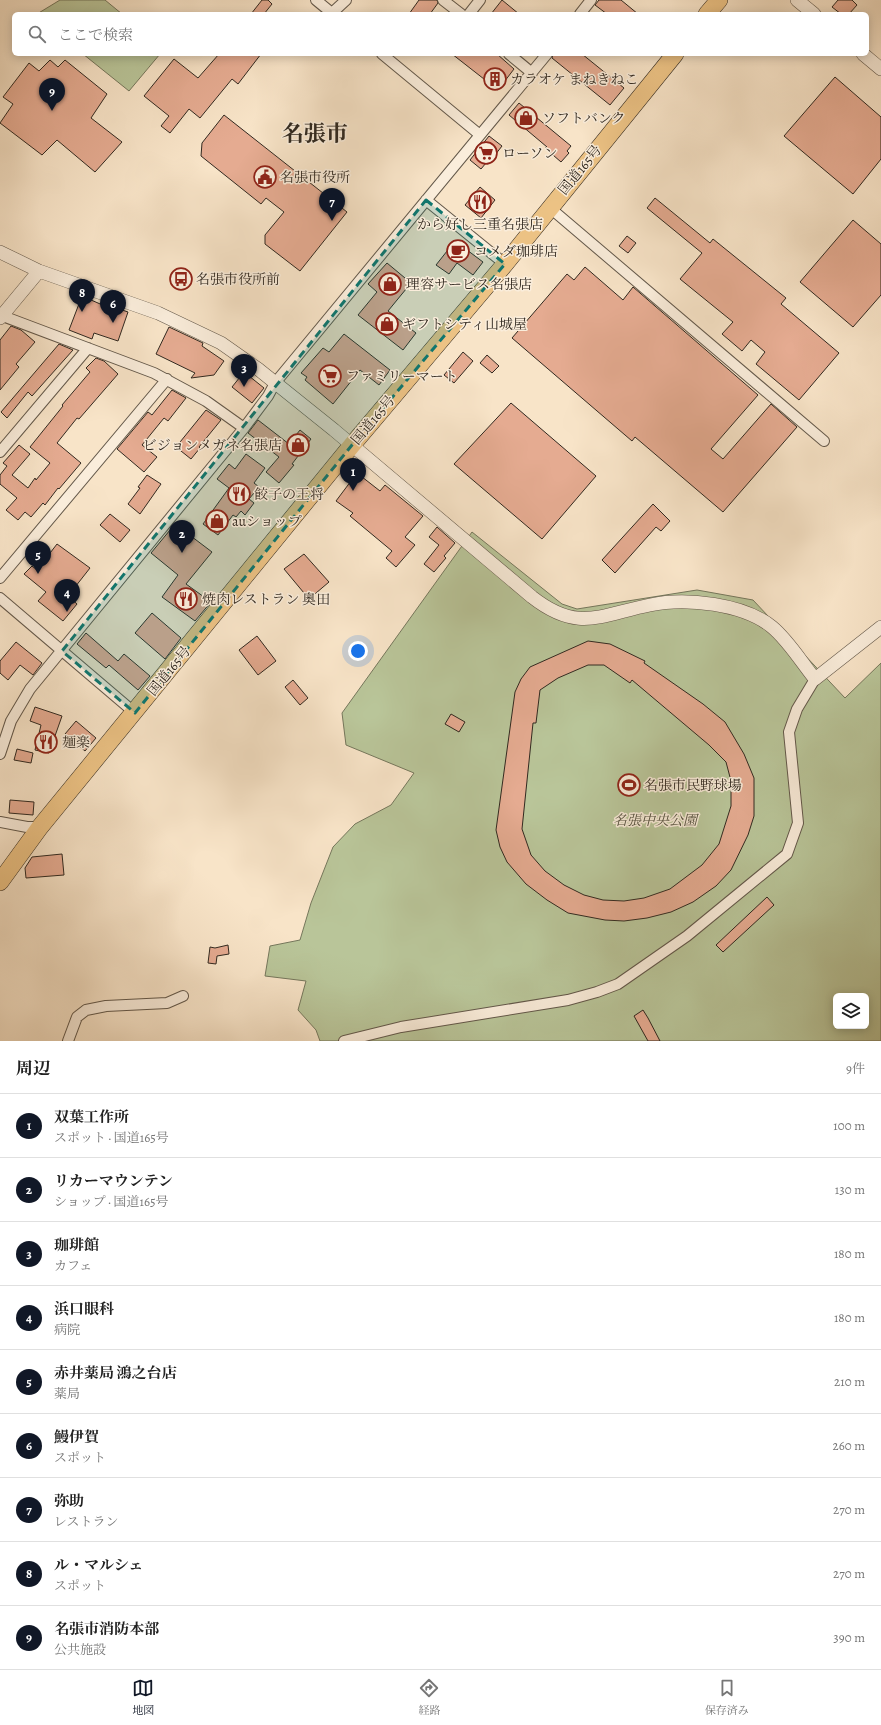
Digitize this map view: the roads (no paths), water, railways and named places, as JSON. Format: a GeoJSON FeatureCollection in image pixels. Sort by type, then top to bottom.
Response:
{"type":"FeatureCollection","features":[{"type":"Feature","properties":{"kind":"highway"},"geometry":{"type":"LineString","coordinates":[[709,12],[719,0]]}},
{"type":"Feature","properties":{"kind":"highway","name":"国道165号"},"geometry":{"type":"LineString","coordinates":[[0,882],[40,826],[135,713],[352,445],[505,264],[549,207],[673,56]]}},
{"type":"Feature","properties":{"kind":"street"},"geometry":{"type":"LineString","coordinates":[[316,0],[332,12]]}},
{"type":"Feature","properties":{"kind":"street"},"geometry":{"type":"LineString","coordinates":[[334,12],[346,0]]}},
{"type":"Feature","properties":{"kind":"street"},"geometry":{"type":"LineString","coordinates":[[443,0],[458,12]]}},
{"type":"Feature","properties":{"kind":"street"},"geometry":{"type":"LineString","coordinates":[[471,12],[480,0]]}},
{"type":"Feature","properties":{"kind":"street"},"geometry":{"type":"LineString","coordinates":[[582,12],[591,0]]}},
{"type":"Feature","properties":{"kind":"street"},"geometry":{"type":"LineString","coordinates":[[797,0],[812,12]]}},
{"type":"Feature","properties":{"kind":"street"},"geometry":{"type":"LineString","coordinates":[[384,56],[480,135]]}},
{"type":"Feature","properties":{"kind":"street"},"geometry":{"type":"LineString","coordinates":[[511,56],[532,73]]}},
{"type":"Feature","properties":{"kind":"street"},"geometry":{"type":"LineString","coordinates":[[0,754],[11,721],[20,704],[30,690],[244,428],[268,396],[275,382],[545,56]]}},
{"type":"Feature","properties":{"kind":"street"},"geometry":{"type":"LineString","coordinates":[[865,56],[881,69]]}},
{"type":"Feature","properties":{"kind":"street"},"geometry":{"type":"LineString","coordinates":[[426,200],[505,264]]}},
{"type":"Feature","properties":{"kind":"street"},"geometry":{"type":"LineString","coordinates":[[549,207],[824,441]]}},
{"type":"Feature","properties":{"kind":"street"},"geometry":{"type":"LineString","coordinates":[[0,252],[39,270],[132,303],[221,343],[275,382],[532,597],[552,611],[566,616],[588,619],[652,604],[711,604],[736,609],[748,613],[773,628],[815,679]]}},
{"type":"Feature","properties":{"kind":"street"},"geometry":{"type":"LineString","coordinates":[[39,270],[1,316],[141,367],[167,379],[206,401],[244,428]]}},
{"type":"Feature","properties":{"kind":"street"},"geometry":{"type":"LineString","coordinates":[[0,452],[88,348]]}},
{"type":"Feature","properties":{"kind":"street"},"geometry":{"type":"LineString","coordinates":[[0,578],[167,379]]}},
{"type":"Feature","properties":{"kind":"street"},"geometry":{"type":"LineString","coordinates":[[0,598],[135,713]]}},
{"type":"Feature","properties":{"kind":"street"},"geometry":{"type":"LineString","coordinates":[[344,1041],[400,1027],[568,1000],[598,992],[618,984],[687,936],[787,854],[798,823],[789,732],[797,708],[815,679],[881,627]]}},
{"type":"Feature","properties":{"kind":"street"},"geometry":{"type":"LineString","coordinates":[[0,822],[27,827],[40,826]]}},
{"type":"Feature","properties":{"kind":"street"},"geometry":{"type":"LineString","coordinates":[[68,1041],[77,1017],[86,1010],[106,1006],[167,1003],[183,996]]}},
{"type":"Feature","properties":{"kind":"place","name":"カラオケ まねきねこ"},"geometry":{"type":"Point","coordinates":[495,79]}},
{"type":"Feature","properties":{"kind":"place","name":"名張市消防本部"},"geometry":{"type":"Point","coordinates":[52,111]}},
{"type":"Feature","properties":{"kind":"place","name":"ソフトバンク"},"geometry":{"type":"Point","coordinates":[526,118]}},
{"type":"Feature","properties":{"kind":"place","name":"ローソン"},"geometry":{"type":"Point","coordinates":[486,153]}},
{"type":"Feature","properties":{"kind":"place","name":"名張市役所"},"geometry":{"type":"Point","coordinates":[265,177]}},
{"type":"Feature","properties":{"kind":"place","name":"から好し三重名張店"},"geometry":{"type":"Point","coordinates":[480,202]}},
{"type":"Feature","properties":{"kind":"place","name":"弥助"},"geometry":{"type":"Point","coordinates":[332,221]}},
{"type":"Feature","properties":{"kind":"place","name":"コメダ珈琲店"},"geometry":{"type":"Point","coordinates":[458,251]}},
{"type":"Feature","properties":{"kind":"place","name":"名張市役所前"},"geometry":{"type":"Point","coordinates":[181,279]}},
{"type":"Feature","properties":{"kind":"place","name":"理容サービス名張店"},"geometry":{"type":"Point","coordinates":[390,284]}},
{"type":"Feature","properties":{"kind":"place","name":"ル・マルシェ"},"geometry":{"type":"Point","coordinates":[82,312]}},
{"type":"Feature","properties":{"kind":"place","name":"鰻伊賀"},"geometry":{"type":"Point","coordinates":[113,323]}},
{"type":"Feature","properties":{"kind":"place","name":"ギフトシティ山城屋"},"geometry":{"type":"Point","coordinates":[387,324]}},
{"type":"Feature","properties":{"kind":"place","name":"ファミリーマート"},"geometry":{"type":"Point","coordinates":[330,376]}},
{"type":"Feature","properties":{"kind":"place","name":"珈琲館"},"geometry":{"type":"Point","coordinates":[244,387]}},
{"type":"Feature","properties":{"kind":"place","name":"ビジョンメガネ名張店"},"geometry":{"type":"Point","coordinates":[298,445]}},
{"type":"Feature","properties":{"kind":"place","name":"双葉工作所"},"geometry":{"type":"Point","coordinates":[353,491]}},
{"type":"Feature","properties":{"kind":"place","name":"餃子の王将"},"geometry":{"type":"Point","coordinates":[239,494]}},
{"type":"Feature","properties":{"kind":"place","name":"auショップ"},"geometry":{"type":"Point","coordinates":[217,521]}},
{"type":"Feature","properties":{"kind":"place","name":"リカーマウンテン"},"geometry":{"type":"Point","coordinates":[182,553]}},
{"type":"Feature","properties":{"kind":"place","name":"赤井薬局 鴻之台店"},"geometry":{"type":"Point","coordinates":[38,574]}},
{"type":"Feature","properties":{"kind":"place","name":"焼肉レストラン 奥田"},"geometry":{"type":"Point","coordinates":[186,599]}},
{"type":"Feature","properties":{"kind":"place","name":"浜口眼科"},"geometry":{"type":"Point","coordinates":[67,612]}},
{"type":"Feature","properties":{"kind":"place","name":"麺楽"},"geometry":{"type":"Point","coordinates":[46,742]}},
{"type":"Feature","properties":{"kind":"place","name":"名張市民野球場"},"geometry":{"type":"Point","coordinates":[629,785]}},
{"type":"Feature","properties":{"kind":"district","name":"名張市"},"geometry":{"type":"Point","coordinates":[315,134]}},
{"type":"Feature","properties":{"kind":"park label","name":"名張中央公園"},"geometry":{"type":"Point","coordinates":[655,820]}}]}
